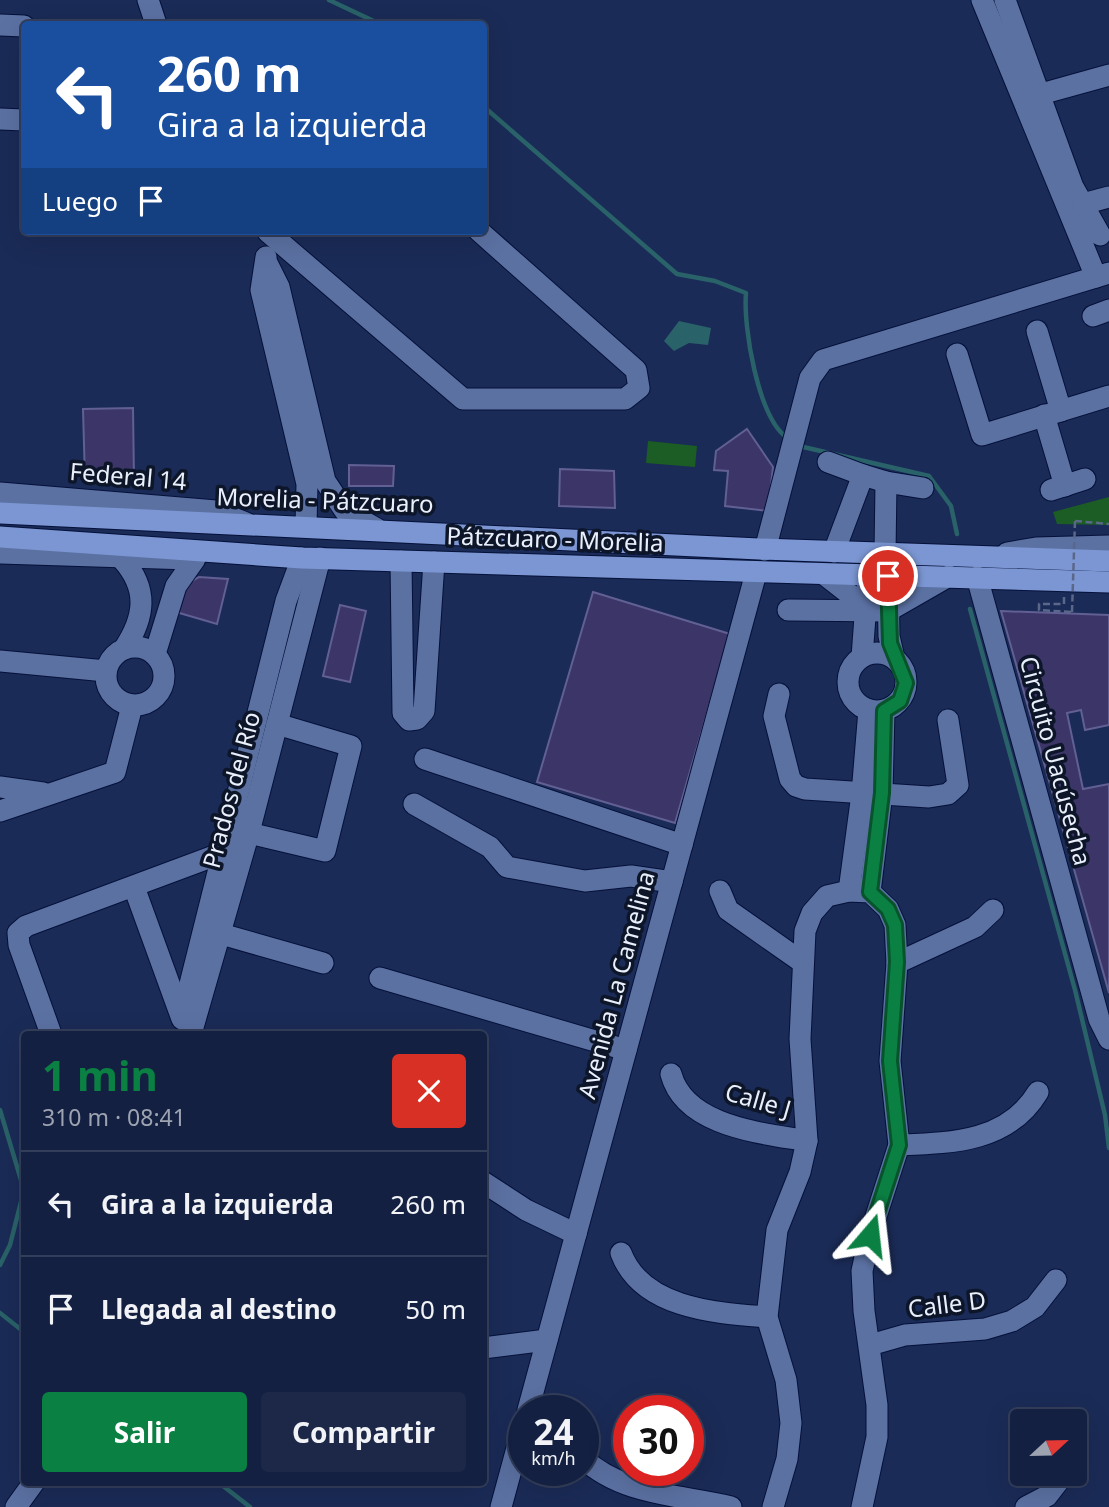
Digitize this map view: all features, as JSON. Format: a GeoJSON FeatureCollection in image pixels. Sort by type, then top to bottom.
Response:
{"type":"FeatureCollection","features":[{"type":"Feature","properties":{"kind":"main road","name":"Morelia - Pátzcuaro"},"geometry":{"type":"LineString","coordinates":[[0,513],[377,529],[765,550],[1109,561]]}},
{"type":"Feature","properties":{"kind":"main road","name":"Pátzcuaro - Morelia"},"geometry":{"type":"LineString","coordinates":[[0,537],[231,555],[1109,582]]}},
{"type":"Feature","properties":{"kind":"street"},"geometry":{"type":"LineString","coordinates":[[148,0],[155,21]]}},
{"type":"Feature","properties":{"kind":"street"},"geometry":{"type":"LineString","coordinates":[[765,550],[810,378],[823,360],[1102,275],[982,0]]}},
{"type":"Feature","properties":{"kind":"street"},"geometry":{"type":"LineString","coordinates":[[1005,0],[1073,187],[1100,234]]}},
{"type":"Feature","properties":{"kind":"street"},"geometry":{"type":"LineString","coordinates":[[0,25],[21,26]]}},
{"type":"Feature","properties":{"kind":"street"},"geometry":{"type":"LineString","coordinates":[[1041,94],[1109,75]]}},
{"type":"Feature","properties":{"kind":"street"},"geometry":{"type":"LineString","coordinates":[[0,119],[21,120]]}},
{"type":"Feature","properties":{"kind":"street"},"geometry":{"type":"LineString","coordinates":[[1083,204],[1109,197]]}},
{"type":"Feature","properties":{"kind":"street"},"geometry":{"type":"LineString","coordinates":[[268,235],[265,261],[279,287],[312,462],[333,497],[345,511],[377,529]]}},
{"type":"Feature","properties":{"kind":"street"},"geometry":{"type":"LineString","coordinates":[[273,235],[463,399],[625,399],[639,388],[636,370],[484,235]]}},
{"type":"Feature","properties":{"kind":"street"},"geometry":{"type":"LineString","coordinates":[[1037,331],[1067,485]]}},
{"type":"Feature","properties":{"kind":"street"},"geometry":{"type":"LineString","coordinates":[[957,354],[982,435],[1109,396]]}},
{"type":"Feature","properties":{"kind":"street"},"geometry":{"type":"LineString","coordinates":[[306,526],[307,484],[312,462]]}},
{"type":"Feature","properties":{"kind":"street"},"geometry":{"type":"LineString","coordinates":[[828,462],[886,482],[923,488]]}},
{"type":"Feature","properties":{"kind":"street"},"geometry":{"type":"LineString","coordinates":[[834,552],[863,475]]}},
{"type":"Feature","properties":{"kind":"street"},"geometry":{"type":"LineString","coordinates":[[885,554],[886,482]]}},
{"type":"Feature","properties":{"kind":"street","name":"Federal 14"},"geometry":{"type":"LineString","coordinates":[[0,493],[216,511],[248,524]]}},
{"type":"Feature","properties":{"kind":"street"},"geometry":{"type":"LineString","coordinates":[[989,557],[1036,548],[1109,546]]}},
{"type":"Feature","properties":{"kind":"street"},"geometry":{"type":"LineString","coordinates":[[0,553],[122,559],[195,559],[231,555]]}},
{"type":"Feature","properties":{"kind":"street"},"geometry":{"type":"LineString","coordinates":[[50,1031],[19,945],[18,933],[26,926],[222,853],[240,831],[286,601],[311,558]]}},
{"type":"Feature","properties":{"kind":"street","name":"Prados del Río"},"geometry":{"type":"LineString","coordinates":[[213,931],[240,831],[277,724],[311,558]]}},
{"type":"Feature","properties":{"kind":"street"},"geometry":{"type":"LineString","coordinates":[[122,559],[133,571],[143,601],[142,613],[124,649],[110,662],[107,671],[109,690],[115,698],[132,706],[150,702],[162,688],[164,670],[155,654],[145,649],[124,649]]}},
{"type":"Feature","properties":{"kind":"street"},"geometry":{"type":"LineString","coordinates":[[155,654],[176,586],[195,559]]}},
{"type":"Feature","properties":{"kind":"street"},"geometry":{"type":"LineString","coordinates":[[401,561],[403,713],[409,720],[417,719],[424,711],[434,562]]}},
{"type":"Feature","properties":{"kind":"street","name":"Avenida La Camelina"},"geometry":{"type":"LineString","coordinates":[[532,1395],[756,573]]}},
{"type":"Feature","properties":{"kind":"street"},"geometry":{"type":"LineString","coordinates":[[825,575],[866,609]]}},
{"type":"Feature","properties":{"kind":"street"},"geometry":{"type":"LineString","coordinates":[[863,657],[866,609],[878,576]]}},
{"type":"Feature","properties":{"kind":"street"},"geometry":{"type":"LineString","coordinates":[[878,576],[888,611],[888,636],[894,658],[905,674],[905,692],[893,707],[876,710],[853,699],[848,680],[850,671],[863,657],[878,653],[894,658]]}},
{"type":"Feature","properties":{"kind":"street"},"geometry":{"type":"LineString","coordinates":[[788,610],[888,611],[949,576]]}},
{"type":"Feature","properties":{"kind":"street","name":"Circuito Uacúsecha"},"geometry":{"type":"LineString","coordinates":[[977,577],[1099,1019],[1109,1040]]}},
{"type":"Feature","properties":{"kind":"street"},"geometry":{"type":"LineString","coordinates":[[0,661],[107,671]]}},
{"type":"Feature","properties":{"kind":"street"},"geometry":{"type":"LineString","coordinates":[[779,694],[774,716],[790,779],[796,786],[929,797],[948,794],[958,785],[948,720]]}},
{"type":"Feature","properties":{"kind":"street"},"geometry":{"type":"LineString","coordinates":[[0,811],[115,772],[132,706]]}},
{"type":"Feature","properties":{"kind":"street"},"geometry":{"type":"LineString","coordinates":[[859,891],[872,793],[876,710]]}},
{"type":"Feature","properties":{"kind":"street"},"geometry":{"type":"LineString","coordinates":[[240,831],[325,851],[351,746],[277,724]]}},
{"type":"Feature","properties":{"kind":"street"},"geometry":{"type":"LineString","coordinates":[[425,759],[682,845]]}},
{"type":"Feature","properties":{"kind":"street"},"geometry":{"type":"LineString","coordinates":[[0,787],[48,794]]}},
{"type":"Feature","properties":{"kind":"street"},"geometry":{"type":"LineString","coordinates":[[414,804],[490,847],[507,867],[584,881],[632,876],[672,882]]}},
{"type":"Feature","properties":{"kind":"street"},"geometry":{"type":"LineString","coordinates":[[187,1029],[213,931],[222,853]]}},
{"type":"Feature","properties":{"kind":"street"},"geometry":{"type":"LineString","coordinates":[[134,887],[187,1029]]}},
{"type":"Feature","properties":{"kind":"street"},"geometry":{"type":"LineString","coordinates":[[719,891],[728,910],[802,962]]}},
{"type":"Feature","properties":{"kind":"street"},"geometry":{"type":"LineString","coordinates":[[773,1507],[787,1459],[791,1423],[786,1380],[767,1317],[777,1230],[800,1172],[807,1141],[800,1039],[805,931],[812,913],[827,896],[859,891],[888,909],[895,925],[897,962],[890,1061],[899,1145],[870,1235],[862,1271],[864,1311],[877,1405],[877,1437],[862,1507]]}},
{"type":"Feature","properties":{"kind":"street"},"geometry":{"type":"LineString","coordinates":[[897,962],[975,927],[993,910]]}},
{"type":"Feature","properties":{"kind":"street"},"geometry":{"type":"LineString","coordinates":[[213,931],[323,963]]}},
{"type":"Feature","properties":{"kind":"street"},"geometry":{"type":"LineString","coordinates":[[380,978],[626,1050]]}},
{"type":"Feature","properties":{"kind":"street","name":"Calle J"},"geometry":{"type":"LineString","coordinates":[[671,1074],[681,1095],[725,1122],[743,1129],[807,1141]]}},
{"type":"Feature","properties":{"kind":"street"},"geometry":{"type":"LineString","coordinates":[[899,1145],[950,1143],[977,1137],[1008,1124],[1026,1112],[1038,1092]]}},
{"type":"Feature","properties":{"kind":"street"},"geometry":{"type":"LineString","coordinates":[[487,1185],[526,1210],[576,1234]]}},
{"type":"Feature","properties":{"kind":"street"},"geometry":{"type":"LineString","coordinates":[[621,1253],[631,1275],[682,1305],[712,1312],[767,1317]]}},
{"type":"Feature","properties":{"kind":"street","name":"Calle D"},"geometry":{"type":"LineString","coordinates":[[870,1345],[905,1335],[985,1329],[1012,1321],[1035,1307],[1056,1280]]}},
{"type":"Feature","properties":{"kind":"street"},"geometry":{"type":"LineString","coordinates":[[487,1348],[547,1340]]}},
{"type":"Feature","properties":{"kind":"street"},"geometry":{"type":"LineString","coordinates":[[599,1473],[657,1494],[731,1507]]}},
{"type":"Feature","properties":{"kind":"street"},"geometry":{"type":"LineString","coordinates":[[501,1507],[508,1481]]}},
{"type":"Feature","properties":{"kind":"street"},"geometry":{"type":"LineString","coordinates":[[16,1507],[31,1486]]}},
{"type":"Feature","properties":{"kind":"street"},"geometry":{"type":"LineString","coordinates":[[1026,1507],[1047,1496],[1055,1486]]}},
{"type":"Feature","properties":{"kind":"path"},"geometry":{"type":"LineString","coordinates":[[1063,604],[1040,604],[1039,610],[1072,612],[1075,521],[1109,524]]}},
{"type":"Feature","properties":{"kind":"green space"},"geometry":{"type":"Polygon","coordinates":[[[648,441],[697,446],[695,467],[646,463],[648,441]]]}},
{"type":"Feature","properties":{"kind":"green space"},"geometry":{"type":"Polygon","coordinates":[[[1109,497],[1109,525],[1057,524],[1053,512],[1109,497]]]}},
{"type":"Feature","properties":{"kind":"shaded area"},"geometry":{"type":"Polygon","coordinates":[[[679,321],[711,328],[708,345],[689,343],[674,351],[664,341],[679,321]]]}},
{"type":"Feature","properties":{"kind":"building"},"geometry":{"type":"Polygon","coordinates":[[[133,408],[134,480],[85,480],[83,409],[133,408]]]}},
{"type":"Feature","properties":{"kind":"building"},"geometry":{"type":"Polygon","coordinates":[[[747,429],[773,467],[768,511],[725,506],[728,471],[714,470],[716,451],[747,429]]]}},
{"type":"Feature","properties":{"kind":"building"},"geometry":{"type":"Polygon","coordinates":[[[349,465],[394,466],[393,486],[349,486],[349,465]]]}},
{"type":"Feature","properties":{"kind":"building"},"geometry":{"type":"Polygon","coordinates":[[[560,469],[614,471],[615,508],[559,506],[560,469]]]}},
{"type":"Feature","properties":{"kind":"building"},"geometry":{"type":"Polygon","coordinates":[[[199,577],[228,579],[217,624],[176,612],[186,584],[199,577]]]}},
{"type":"Feature","properties":{"kind":"building"},"geometry":{"type":"Polygon","coordinates":[[[593,592],[730,634],[675,823],[537,782],[593,592]]]}},
{"type":"Feature","properties":{"kind":"building"},"geometry":{"type":"Polygon","coordinates":[[[340,605],[366,611],[350,682],[323,676],[340,605]]]}},
{"type":"Feature","properties":{"kind":"building"},"geometry":{"type":"Polygon","coordinates":[[[1001,611],[1109,615],[1109,725],[1085,730],[1081,710],[1067,713],[1083,789],[1109,784],[1109,993],[1001,611]]]}},
{"type":"Feature","properties":{"kind":"waterway"},"geometry":{"type":"LineString","coordinates":[[329,0],[374,21]]}},
{"type":"Feature","properties":{"kind":"waterway"},"geometry":{"type":"LineString","coordinates":[[487,109],[677,274],[715,281],[746,293],[747,327],[754,370],[768,410],[776,426],[786,437]]}},
{"type":"Feature","properties":{"kind":"waterway"},"geometry":{"type":"LineString","coordinates":[[799,446],[929,476],[951,506],[957,534]]}},
{"type":"Feature","properties":{"kind":"waterway"},"geometry":{"type":"LineString","coordinates":[[970,609],[1075,990],[1105,1115],[1109,1148]]}},
{"type":"Feature","properties":{"kind":"waterway"},"geometry":{"type":"LineString","coordinates":[[0,1110],[21,1180]]}},
{"type":"Feature","properties":{"kind":"waterway"},"geometry":{"type":"LineString","coordinates":[[0,1265],[10,1245],[21,1202]]}},
{"type":"Feature","properties":{"kind":"waterway"},"geometry":{"type":"LineString","coordinates":[[0,1313],[21,1330]]}},
{"type":"Feature","properties":{"kind":"waterway"},"geometry":{"type":"LineString","coordinates":[[223,1486],[250,1507]]}},
{"type":"Feature","properties":{"kind":"route"},"geometry":{"type":"LineString","coordinates":[[870,1235],[899,1145],[890,1061],[890,1031],[897,962],[895,925],[888,909],[870,892],[882,793],[884,711],[900,701],[906,683],[905,674],[894,658],[888,636],[888,576]]}}]}
